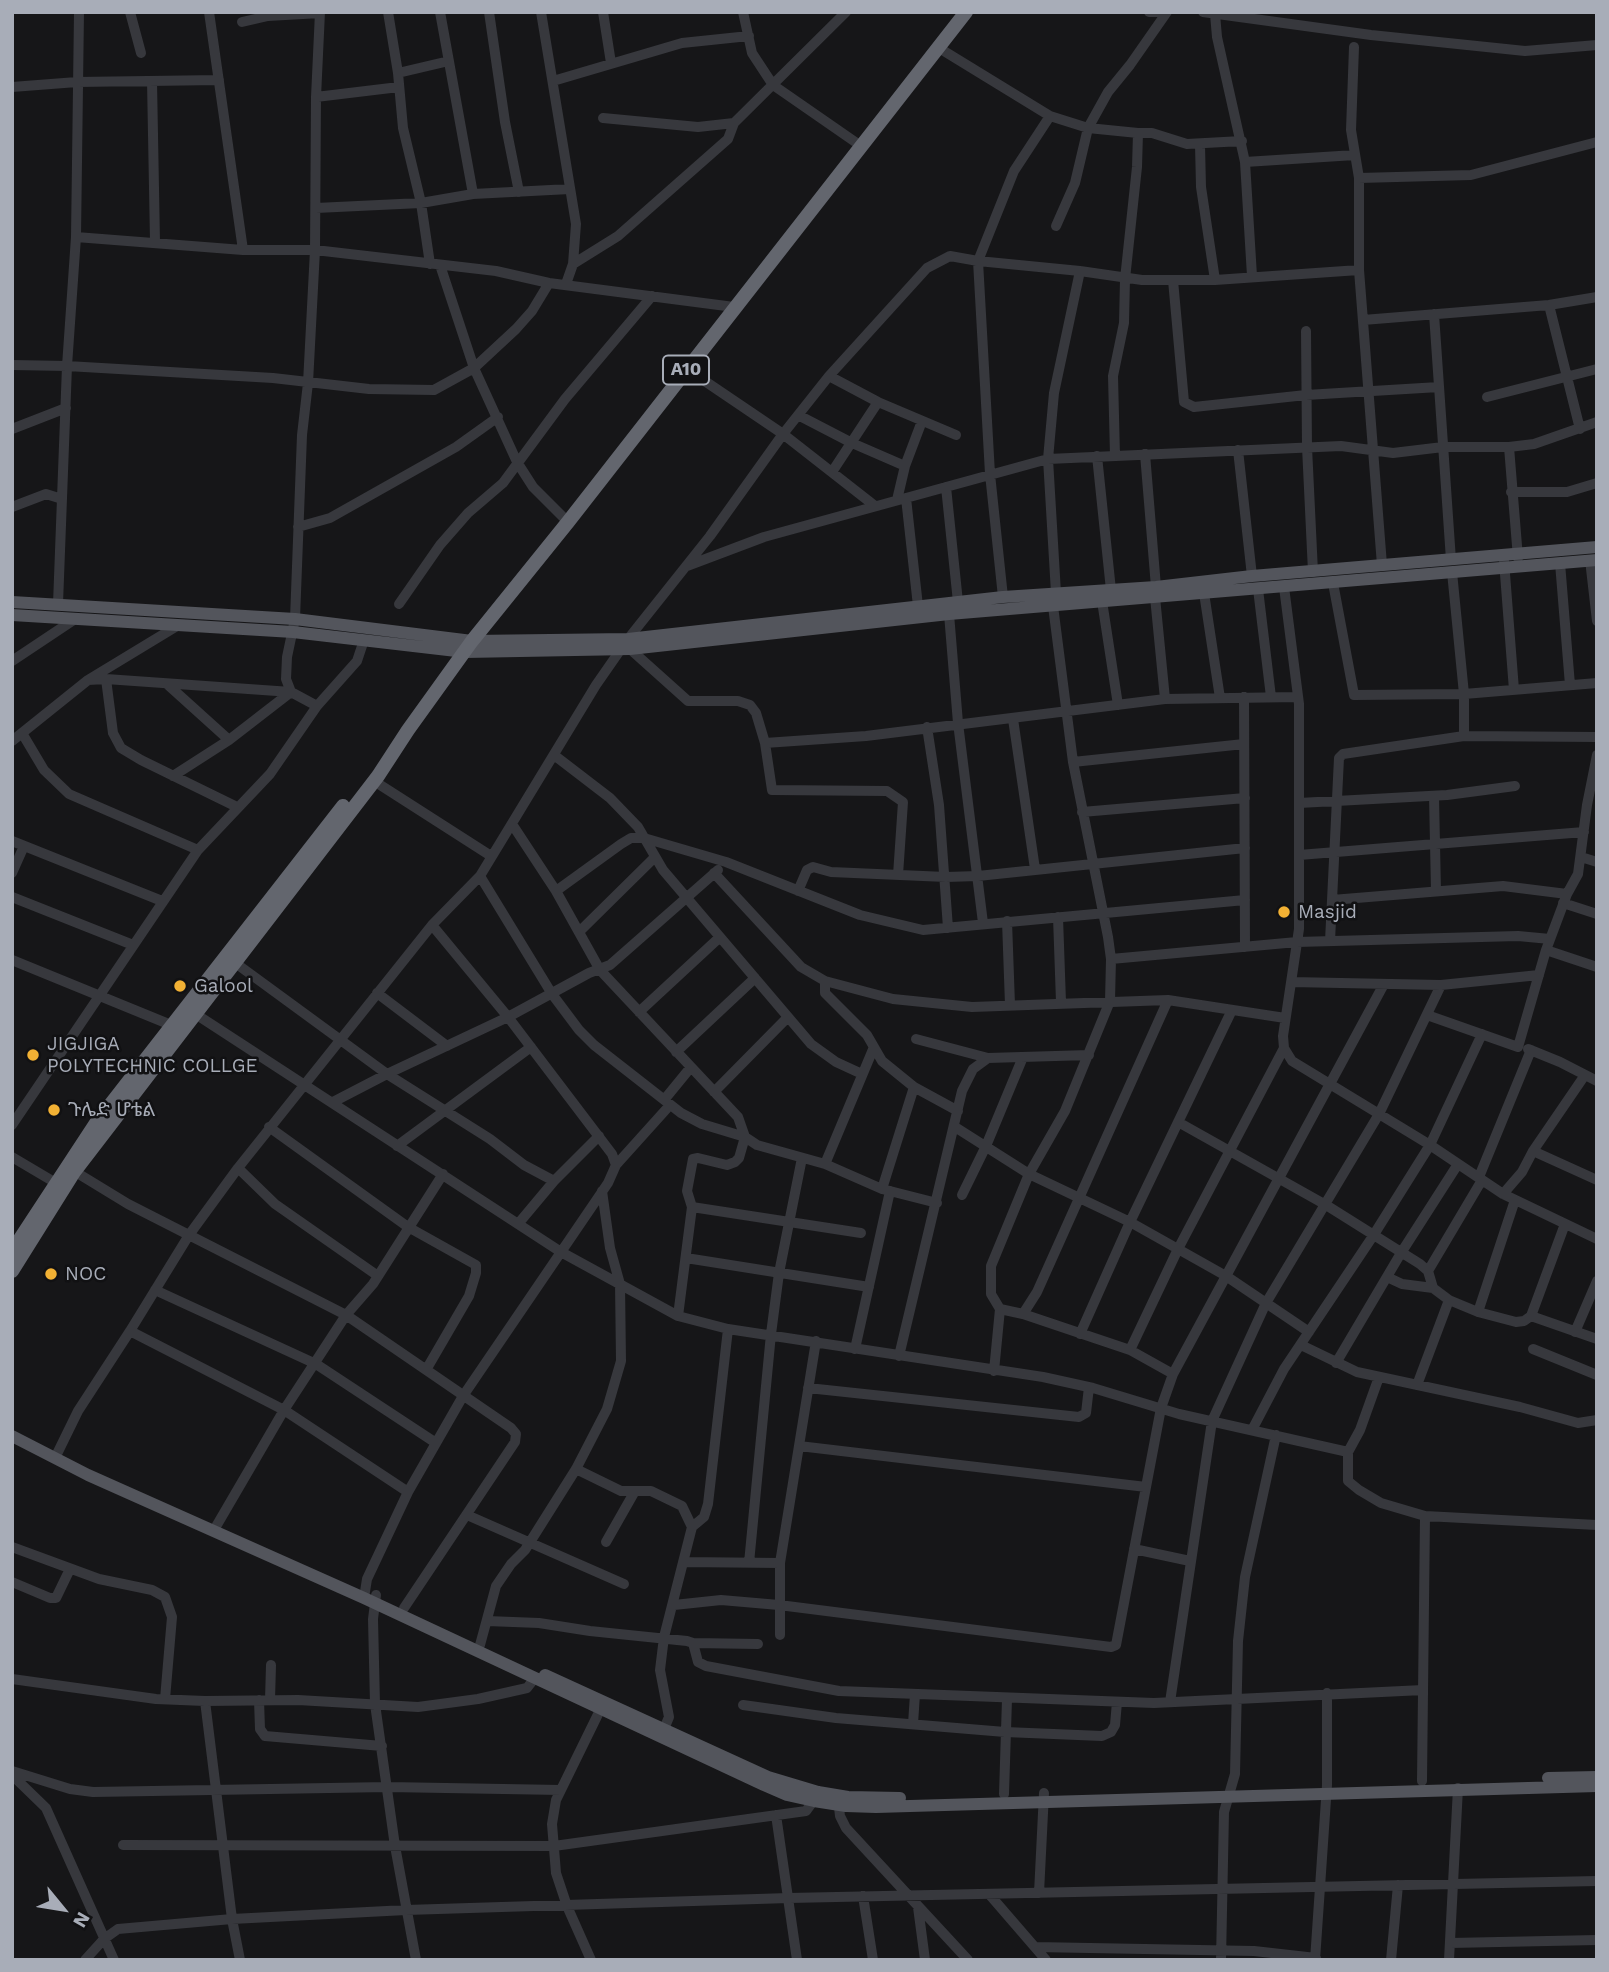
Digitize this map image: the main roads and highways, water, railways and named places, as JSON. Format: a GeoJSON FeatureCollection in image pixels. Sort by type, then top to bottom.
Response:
{"type":"FeatureCollection","features":[{"type":"Feature","properties":{"kind":"highway","name":"A10"},"geometry":{"type":"LineString","coordinates":[[70,1169],[374,781],[469,646],[966,12]]}},
{"type":"Feature","properties":{"kind":"highway","name":"A10"},"geometry":{"type":"LineString","coordinates":[[12,1271],[96,1123],[371,770],[408,730]]}},
{"type":"Feature","properties":{"kind":"highway","name":"A10"},"geometry":{"type":"LineString","coordinates":[[12,1251],[60,1185]]}},
{"type":"Feature","properties":{"kind":"main road"},"geometry":{"type":"LineString","coordinates":[[12,615],[177,626],[294,625],[364,640],[469,646],[627,645],[949,614],[1111,590],[1204,593],[1333,583],[1451,566],[1511,561],[1597,547]]}},
{"type":"Feature","properties":{"kind":"main road"},"geometry":{"type":"LineString","coordinates":[[1511,561],[1560,563],[1593,560]]}},
{"type":"Feature","properties":{"kind":"main road"},"geometry":{"type":"LineString","coordinates":[[627,645],[1003,597],[1102,601],[1252,576],[1382,565],[1451,566]]}},
{"type":"Feature","properties":{"kind":"main road"},"geometry":{"type":"LineString","coordinates":[[12,602],[294,625],[469,646]]}},
{"type":"Feature","properties":{"kind":"main road"},"geometry":{"type":"LineString","coordinates":[[12,1426],[57,1455]]}},
{"type":"Feature","properties":{"kind":"main road"},"geometry":{"type":"LineString","coordinates":[[12,1436],[370,1597],[534,1679],[664,1729],[816,1797]]}},
{"type":"Feature","properties":{"kind":"main road"},"geometry":{"type":"LineString","coordinates":[[370,1597],[404,1608],[787,1795],[876,1807],[1044,1797],[1327,1789],[1597,1786]]}},
{"type":"Feature","properties":{"kind":"main road"},"geometry":{"type":"LineString","coordinates":[[1327,1789],[1422,1781],[1597,1777]]}},
{"type":"Feature","properties":{"kind":"main road"},"geometry":{"type":"LineString","coordinates":[[838,1800],[1004,1794],[1044,1797]]}},
{"type":"Feature","properties":{"kind":"place","name":"Masjid"},"geometry":{"type":"Point","coordinates":[1284,912]}},
{"type":"Feature","properties":{"kind":"place","name":"Galool"},"geometry":{"type":"Point","coordinates":[180,986]}},
{"type":"Feature","properties":{"kind":"place","name":"JIGJIGA POLYTECHNIC COLLGE"},"geometry":{"type":"Point","coordinates":[33,1055]}},
{"type":"Feature","properties":{"kind":"place","name":"ጉሌድ ሆቴል"},"geometry":{"type":"Point","coordinates":[54,1110]}},
{"type":"Feature","properties":{"kind":"place","name":"NOC"},"geometry":{"type":"Point","coordinates":[51,1274]}}]}
